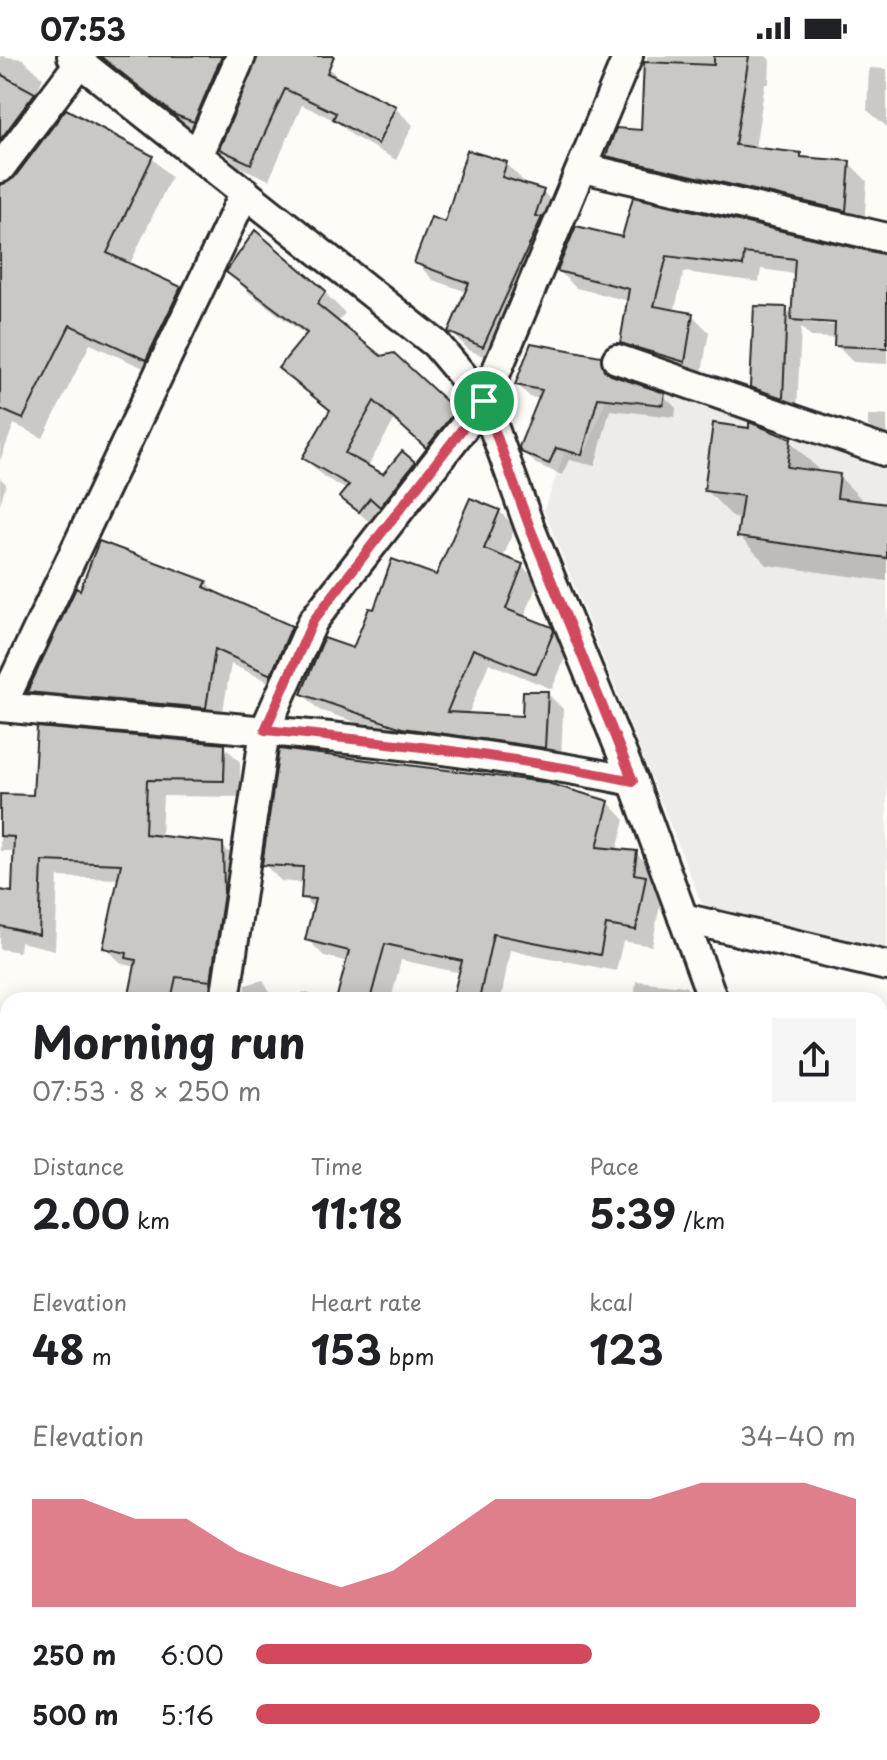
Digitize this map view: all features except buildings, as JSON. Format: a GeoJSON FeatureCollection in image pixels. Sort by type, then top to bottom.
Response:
{"type":"FeatureCollection","features":[{"type":"Feature","properties":{"kind":"street"},"geometry":{"type":"LineString","coordinates":[[198,154],[241,56]]}},
{"type":"Feature","properties":{"kind":"street"},"geometry":{"type":"LineString","coordinates":[[226,992],[265,730],[313,621],[484,401],[628,56]]}},
{"type":"Feature","properties":{"kind":"street"},"geometry":{"type":"LineString","coordinates":[[0,168],[76,59],[436,344],[484,401],[530,528],[633,781],[710,992]]}},
{"type":"Feature","properties":{"kind":"street"},"geometry":{"type":"LineString","coordinates":[[583,168],[887,238]]}},
{"type":"Feature","properties":{"kind":"street"},"geometry":{"type":"LineString","coordinates":[[245,192],[1,707],[400,743],[555,765],[633,781]]}},
{"type":"Feature","properties":{"kind":"street"},"geometry":{"type":"LineString","coordinates":[[617,359],[887,452]]}},
{"type":"Feature","properties":{"kind":"street"},"geometry":{"type":"LineString","coordinates":[[683,918],[887,966]]}},
{"type":"Feature","properties":{"kind":"shaded area"},"geometry":{"type":"Polygon","coordinates":[[[617,370],[887,461],[887,951],[711,911],[701,902],[544,510],[566,448],[585,454],[617,370]]]}},
{"type":"Feature","properties":{"kind":"route"},"geometry":{"type":"LineString","coordinates":[[484,401],[530,528],[633,781],[555,765],[400,743],[265,730],[313,621],[484,401]]}}]}
